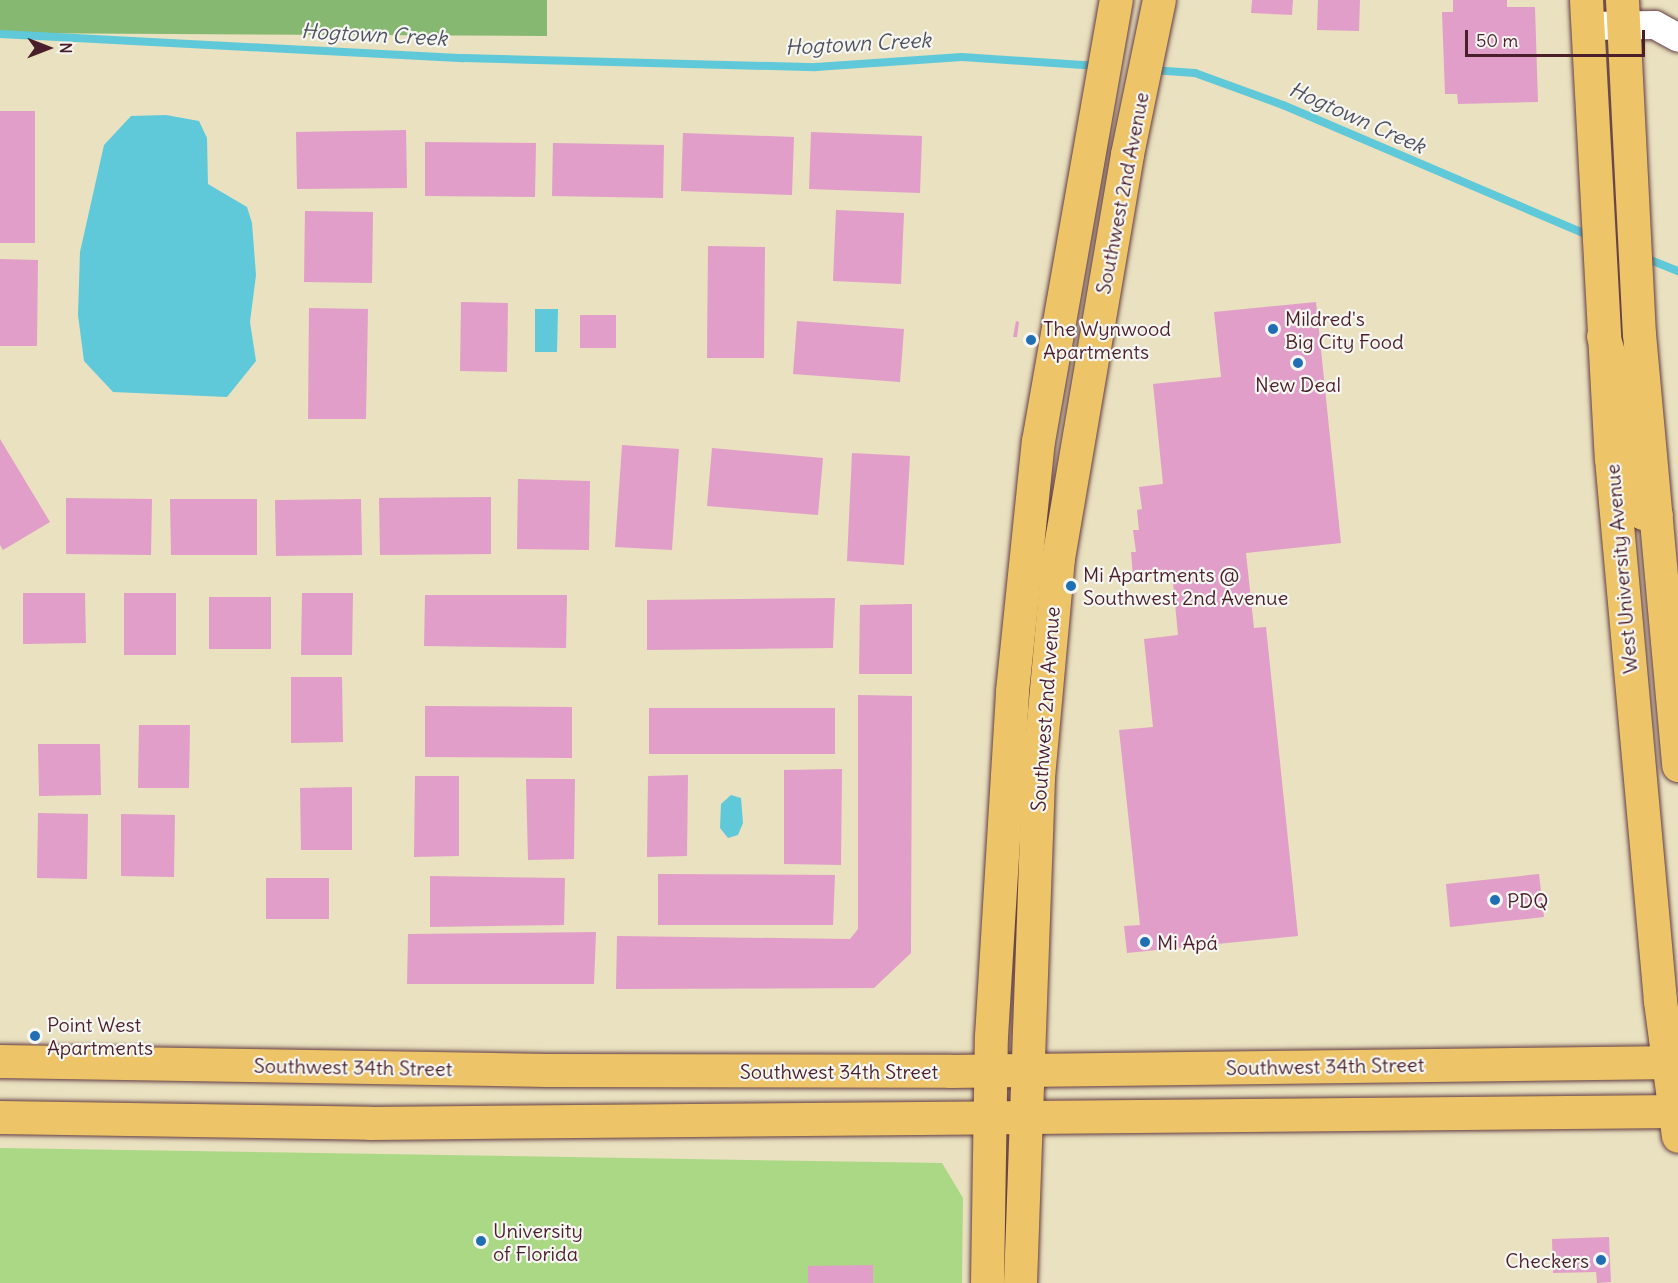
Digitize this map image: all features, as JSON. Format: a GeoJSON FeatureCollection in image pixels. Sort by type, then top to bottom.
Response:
{"type":"FeatureCollection","features":[{"type":"Feature","properties":{"kind":"main road","name":"Southwest 2nd Avenue"},"geometry":{"type":"LineString","coordinates":[[987,1283],[990,1071],[1012,691],[1038,441],[1088,145],[1115,8]]}},
{"type":"Feature","properties":{"kind":"main road","name":"Southwest 2nd Avenue"},"geometry":{"type":"LineString","coordinates":[[1020,1283],[1024,1120],[1043,695],[1058,558],[1127,154],[1157,11]]}},
{"type":"Feature","properties":{"kind":"main road","name":"West University Avenue"},"geometry":{"type":"LineString","coordinates":[[1587,13],[1603,336],[1616,520],[1677,1119]]}},
{"type":"Feature","properties":{"kind":"main road","name":"West University Avenue"},"geometry":{"type":"LineString","coordinates":[[1623,13],[1639,334],[1678,765]]}},
{"type":"Feature","properties":{"kind":"main road"},"geometry":{"type":"LineString","coordinates":[[1071,247],[1111,250]]}},
{"type":"Feature","properties":{"kind":"main road"},"geometry":{"type":"LineString","coordinates":[[1603,336],[1626,409],[1634,495],[1643,513],[1656,515]]}},
{"type":"Feature","properties":{"kind":"main road","name":"Southwest 34th Street"},"geometry":{"type":"LineString","coordinates":[[0,1061],[512,1070],[990,1071],[1673,1062]]}},
{"type":"Feature","properties":{"kind":"main road"},"geometry":{"type":"LineString","coordinates":[[0,1117],[370,1123],[1677,1119]]}},
{"type":"Feature","properties":{"kind":"street"},"geometry":{"type":"LineString","coordinates":[[1587,13],[1623,13],[1655,25],[1678,38]]}},
{"type":"Feature","properties":{"kind":"green space"},"geometry":{"type":"Polygon","coordinates":[[[0,0],[547,0],[547,36],[0,33],[0,0]]]}},
{"type":"Feature","properties":{"kind":"green space","name":"University of Florida"},"geometry":{"type":"Polygon","coordinates":[[[0,1148],[942,1163],[963,1198],[962,1283],[0,1283],[0,1148]]]}},
{"type":"Feature","properties":{"kind":"water"},"geometry":{"type":"Polygon","coordinates":[[[166,115],[199,121],[207,138],[208,184],[247,207],[252,223],[256,275],[250,322],[256,361],[227,397],[113,392],[84,361],[78,315],[80,252],[104,145],[131,116],[166,115]]]}},
{"type":"Feature","properties":{"kind":"water"},"geometry":{"type":"Polygon","coordinates":[[[535,309],[558,309],[557,352],[535,352],[535,309]]]}},
{"type":"Feature","properties":{"kind":"water"},"geometry":{"type":"Polygon","coordinates":[[[731,795],[741,798],[743,823],[738,835],[728,838],[720,828],[721,804],[731,795]]]}},
{"type":"Feature","properties":{"kind":"building"},"geometry":{"type":"Polygon","coordinates":[[[1252,0],[1293,0],[1292,15],[1251,13],[1252,0]]]}},
{"type":"Feature","properties":{"kind":"building"},"geometry":{"type":"Polygon","coordinates":[[[1318,0],[1360,0],[1359,31],[1317,30],[1318,0]]]}},
{"type":"Feature","properties":{"kind":"building"},"geometry":{"type":"Polygon","coordinates":[[[1453,0],[1507,0],[1507,7],[1535,7],[1538,102],[1458,104],[1457,94],[1445,94],[1442,12],[1453,12],[1453,0]]]}},
{"type":"Feature","properties":{"kind":"building"},"geometry":{"type":"Polygon","coordinates":[[[0,111],[35,111],[35,243],[0,243],[0,111]]]}},
{"type":"Feature","properties":{"kind":"building"},"geometry":{"type":"Polygon","coordinates":[[[406,130],[407,188],[297,189],[296,132],[406,130]]]}},
{"type":"Feature","properties":{"kind":"building"},"geometry":{"type":"Polygon","coordinates":[[[811,132],[922,136],[920,193],[809,189],[811,132]]]}},
{"type":"Feature","properties":{"kind":"building"},"geometry":{"type":"Polygon","coordinates":[[[683,133],[794,137],[792,195],[681,191],[683,133]]]}},
{"type":"Feature","properties":{"kind":"building"},"geometry":{"type":"Polygon","coordinates":[[[425,142],[536,143],[535,197],[425,196],[425,142]]]}},
{"type":"Feature","properties":{"kind":"building"},"geometry":{"type":"Polygon","coordinates":[[[553,143],[664,145],[663,198],[552,196],[553,143]]]}},
{"type":"Feature","properties":{"kind":"building"},"geometry":{"type":"Polygon","coordinates":[[[836,210],[904,213],[901,284],[833,281],[836,210]]]}},
{"type":"Feature","properties":{"kind":"building"},"geometry":{"type":"Polygon","coordinates":[[[305,211],[373,212],[372,283],[304,282],[305,211]]]}},
{"type":"Feature","properties":{"kind":"building"},"geometry":{"type":"Polygon","coordinates":[[[708,246],[765,247],[764,358],[707,358],[708,246]]]}},
{"type":"Feature","properties":{"kind":"building"},"geometry":{"type":"Polygon","coordinates":[[[0,259],[38,260],[37,346],[0,346],[0,259]]]}},
{"type":"Feature","properties":{"kind":"building"},"geometry":{"type":"Polygon","coordinates":[[[461,302],[508,303],[507,372],[460,371],[461,302]]]}},
{"type":"Feature","properties":{"kind":"building"},"geometry":{"type":"Polygon","coordinates":[[[1316,302],[1341,543],[1246,553],[1254,628],[1266,627],[1298,936],[1127,953],[1124,926],[1140,925],[1119,730],[1153,727],[1144,639],[1178,635],[1172,572],[1133,576],[1131,552],[1136,552],[1133,530],[1139,530],[1137,510],[1142,509],[1139,487],[1163,484],[1153,384],[1221,377],[1214,312],[1316,302]]]}},
{"type":"Feature","properties":{"kind":"building"},"geometry":{"type":"Polygon","coordinates":[[[309,308],[368,309],[366,419],[308,419],[309,308]]]}},
{"type":"Feature","properties":{"kind":"building"},"geometry":{"type":"Polygon","coordinates":[[[580,315],[616,315],[616,348],[580,348],[580,315]]]}},
{"type":"Feature","properties":{"kind":"building"},"geometry":{"type":"Polygon","coordinates":[[[797,321],[904,329],[900,382],[793,374],[797,321]]]}},
{"type":"Feature","properties":{"kind":"building"},"geometry":{"type":"Polygon","coordinates":[[[1016,321],[1019,322],[1017,337],[1013,337],[1016,321]]]}},
{"type":"Feature","properties":{"kind":"building"},"geometry":{"type":"Polygon","coordinates":[[[0,439],[50,522],[3,550],[0,545],[0,439]]]}},
{"type":"Feature","properties":{"kind":"building"},"geometry":{"type":"Polygon","coordinates":[[[622,445],[679,449],[672,550],[615,547],[622,445]]]}},
{"type":"Feature","properties":{"kind":"building"},"geometry":{"type":"Polygon","coordinates":[[[712,448],[823,458],[818,515],[707,506],[712,448]]]}},
{"type":"Feature","properties":{"kind":"building"},"geometry":{"type":"Polygon","coordinates":[[[852,453],[910,456],[904,565],[847,561],[852,453]]]}},
{"type":"Feature","properties":{"kind":"building"},"geometry":{"type":"Polygon","coordinates":[[[518,479],[590,481],[589,550],[517,549],[518,479]]]}},
{"type":"Feature","properties":{"kind":"building"},"geometry":{"type":"Polygon","coordinates":[[[491,497],[491,554],[380,555],[379,498],[491,497]]]}},
{"type":"Feature","properties":{"kind":"building"},"geometry":{"type":"Polygon","coordinates":[[[66,498],[152,499],[151,555],[66,554],[66,498]]]}},
{"type":"Feature","properties":{"kind":"building"},"geometry":{"type":"Polygon","coordinates":[[[170,499],[257,499],[257,555],[171,555],[170,499]]]}},
{"type":"Feature","properties":{"kind":"building"},"geometry":{"type":"Polygon","coordinates":[[[361,499],[362,555],[276,556],[275,500],[361,499]]]}},
{"type":"Feature","properties":{"kind":"building"},"geometry":{"type":"Polygon","coordinates":[[[23,593],[85,593],[86,643],[23,644],[23,593]]]}},
{"type":"Feature","properties":{"kind":"building"},"geometry":{"type":"Polygon","coordinates":[[[124,593],[176,593],[176,655],[124,655],[124,593]]]}},
{"type":"Feature","properties":{"kind":"building"},"geometry":{"type":"Polygon","coordinates":[[[302,593],[353,593],[352,655],[301,655],[302,593]]]}},
{"type":"Feature","properties":{"kind":"building"},"geometry":{"type":"Polygon","coordinates":[[[425,595],[567,595],[566,648],[424,646],[425,595]]]}},
{"type":"Feature","properties":{"kind":"building"},"geometry":{"type":"Polygon","coordinates":[[[209,597],[271,597],[271,649],[209,649],[209,597]]]}},
{"type":"Feature","properties":{"kind":"building"},"geometry":{"type":"Polygon","coordinates":[[[835,598],[833,648],[647,650],[647,600],[835,598]]]}},
{"type":"Feature","properties":{"kind":"building"},"geometry":{"type":"Polygon","coordinates":[[[912,604],[912,674],[859,674],[860,605],[912,604]]]}},
{"type":"Feature","properties":{"kind":"building"},"geometry":{"type":"Polygon","coordinates":[[[291,677],[342,677],[343,742],[291,743],[291,677]]]}},
{"type":"Feature","properties":{"kind":"building"},"geometry":{"type":"Polygon","coordinates":[[[858,695],[912,696],[911,953],[874,988],[616,989],[617,936],[850,939],[858,929],[858,695]]]}},
{"type":"Feature","properties":{"kind":"building"},"geometry":{"type":"Polygon","coordinates":[[[425,706],[572,707],[572,758],[425,757],[425,706]]]}},
{"type":"Feature","properties":{"kind":"building"},"geometry":{"type":"Polygon","coordinates":[[[649,708],[835,708],[835,754],[649,754],[649,708]]]}},
{"type":"Feature","properties":{"kind":"building"},"geometry":{"type":"Polygon","coordinates":[[[139,725],[190,725],[189,788],[138,788],[139,725]]]}},
{"type":"Feature","properties":{"kind":"building"},"geometry":{"type":"Polygon","coordinates":[[[38,744],[100,744],[101,795],[39,796],[38,744]]]}},
{"type":"Feature","properties":{"kind":"building"},"geometry":{"type":"Polygon","coordinates":[[[842,769],[841,865],[784,864],[784,770],[842,769]]]}},
{"type":"Feature","properties":{"kind":"building"},"geometry":{"type":"Polygon","coordinates":[[[688,775],[687,856],[647,857],[648,776],[688,775]]]}},
{"type":"Feature","properties":{"kind":"building"},"geometry":{"type":"Polygon","coordinates":[[[415,776],[459,776],[459,856],[414,857],[415,776]]]}},
{"type":"Feature","properties":{"kind":"building"},"geometry":{"type":"Polygon","coordinates":[[[526,779],[575,779],[574,859],[528,860],[526,779]]]}},
{"type":"Feature","properties":{"kind":"building"},"geometry":{"type":"Polygon","coordinates":[[[352,787],[352,850],[301,850],[300,788],[352,787]]]}},
{"type":"Feature","properties":{"kind":"building"},"geometry":{"type":"Polygon","coordinates":[[[38,813],[88,814],[87,879],[37,878],[38,813]]]}},
{"type":"Feature","properties":{"kind":"building"},"geometry":{"type":"Polygon","coordinates":[[[121,814],[175,815],[174,877],[121,876],[121,814]]]}},
{"type":"Feature","properties":{"kind":"building"},"geometry":{"type":"Polygon","coordinates":[[[658,874],[835,875],[833,925],[658,925],[658,874]]]}},
{"type":"Feature","properties":{"kind":"building","name":"PDQ"},"geometry":{"type":"Polygon","coordinates":[[[1539,874],[1544,917],[1450,927],[1446,884],[1539,874]]]}},
{"type":"Feature","properties":{"kind":"building"},"geometry":{"type":"Polygon","coordinates":[[[430,876],[565,878],[564,925],[430,927],[430,876]]]}},
{"type":"Feature","properties":{"kind":"building"},"geometry":{"type":"Polygon","coordinates":[[[266,878],[329,878],[329,919],[266,919],[266,878]]]}},
{"type":"Feature","properties":{"kind":"building"},"geometry":{"type":"Polygon","coordinates":[[[596,932],[594,984],[407,984],[408,934],[596,932]]]}},
{"type":"Feature","properties":{"kind":"building"},"geometry":{"type":"Polygon","coordinates":[[[1609,1237],[1611,1282],[1597,1283],[1596,1272],[1553,1273],[1552,1239],[1609,1237]]]}},
{"type":"Feature","properties":{"kind":"building"},"geometry":{"type":"Polygon","coordinates":[[[873,1265],[873,1283],[808,1283],[808,1266],[873,1265]]]}},
{"type":"Feature","properties":{"kind":"waterway","name":"Hogtown Creek"},"geometry":{"type":"LineString","coordinates":[[0,34],[463,58],[816,67],[962,57],[1098,66]]}},
{"type":"Feature","properties":{"kind":"waterway","name":"Hogtown Creek"},"geometry":{"type":"LineString","coordinates":[[1152,70],[1195,73],[1283,105],[1590,236]]}},
{"type":"Feature","properties":{"kind":"waterway","name":"Hogtown Creek"},"geometry":{"type":"LineString","coordinates":[[1643,257],[1678,271]]}},
{"type":"Feature","properties":{"kind":"place","name":"Mildred's Big City Food"},"geometry":{"type":"Point","coordinates":[1273,329]}},
{"type":"Feature","properties":{"kind":"place","name":"The Wynwood Apartments"},"geometry":{"type":"Point","coordinates":[1031,340]}},
{"type":"Feature","properties":{"kind":"place","name":"New Deal"},"geometry":{"type":"Point","coordinates":[1298,363]}},
{"type":"Feature","properties":{"kind":"place","name":"Mi Apartments @ Southwest 2nd Avenue"},"geometry":{"type":"Point","coordinates":[1071,586]}},
{"type":"Feature","properties":{"kind":"place","name":"PDQ"},"geometry":{"type":"Point","coordinates":[1495,900]}},
{"type":"Feature","properties":{"kind":"place","name":"Mi Apá"},"geometry":{"type":"Point","coordinates":[1145,942]}},
{"type":"Feature","properties":{"kind":"place","name":"Point West Apartments"},"geometry":{"type":"Point","coordinates":[35,1036]}},
{"type":"Feature","properties":{"kind":"place","name":"University of Florida"},"geometry":{"type":"Point","coordinates":[481,1241]}},
{"type":"Feature","properties":{"kind":"place","name":"Checkers"},"geometry":{"type":"Point","coordinates":[1601,1260]}}]}
